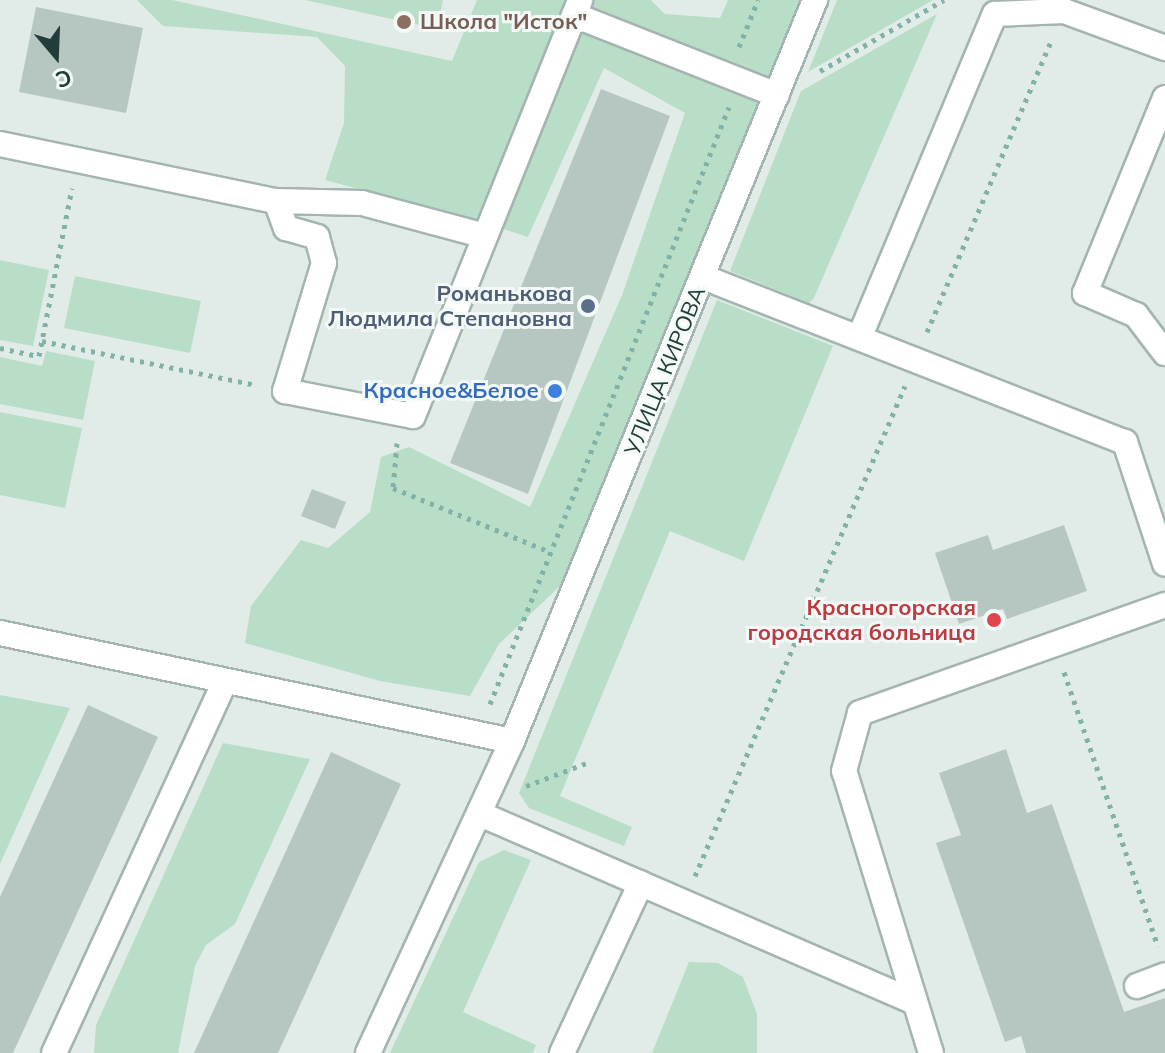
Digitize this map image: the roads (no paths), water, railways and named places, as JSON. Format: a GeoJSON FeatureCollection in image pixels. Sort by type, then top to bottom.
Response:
{"type":"FeatureCollection","features":[{"type":"Feature","properties":{"kind":"street","name":"УЛИЦА КИРОВА"},"geometry":{"type":"LineString","coordinates":[[368,1053],[512,741],[815,0]]}},
{"type":"Feature","properties":{"kind":"street"},"geometry":{"type":"LineString","coordinates":[[276,201],[286,228],[317,237],[324,263],[285,391],[413,416],[577,7],[777,95]]}},
{"type":"Feature","properties":{"kind":"street"},"geometry":{"type":"LineString","coordinates":[[860,336],[995,14],[1064,11],[1165,48]]}},
{"type":"Feature","properties":{"kind":"street"},"geometry":{"type":"LineString","coordinates":[[1165,98],[1085,293],[1136,315],[1165,353]]}},
{"type":"Feature","properties":{"kind":"street"},"geometry":{"type":"LineString","coordinates":[[0,144],[276,201],[362,203],[485,236]]}},
{"type":"Feature","properties":{"kind":"street"},"geometry":{"type":"LineString","coordinates":[[703,277],[1125,442],[1165,564]]}},
{"type":"Feature","properties":{"kind":"street"},"geometry":{"type":"LineString","coordinates":[[931,1053],[913,1001],[903,945],[844,771],[860,713],[1165,605]]}},
{"type":"Feature","properties":{"kind":"street"},"geometry":{"type":"LineString","coordinates":[[0,633],[512,741]]}},
{"type":"Feature","properties":{"kind":"street"},"geometry":{"type":"LineString","coordinates":[[54,1053],[225,682]]}},
{"type":"Feature","properties":{"kind":"street"},"geometry":{"type":"LineString","coordinates":[[480,814],[913,1001]]}},
{"type":"Feature","properties":{"kind":"street"},"geometry":{"type":"LineString","coordinates":[[562,1053],[641,883]]}},
{"type":"Feature","properties":{"kind":"street"},"geometry":{"type":"LineString","coordinates":[[1137,986],[1165,975]]}},
{"type":"Feature","properties":{"kind":"place","name":"Школа \"Исток\""},"geometry":{"type":"Point","coordinates":[404,22]}},
{"type":"Feature","properties":{"kind":"place","name":"Романькова Людмила Степановна"},"geometry":{"type":"Point","coordinates":[588,306]}},
{"type":"Feature","properties":{"kind":"place","name":"Красное&Белое"},"geometry":{"type":"Point","coordinates":[555,391]}},
{"type":"Feature","properties":{"kind":"place","name":"Красногорская городская больница"},"geometry":{"type":"Point","coordinates":[994,620]}}]}
